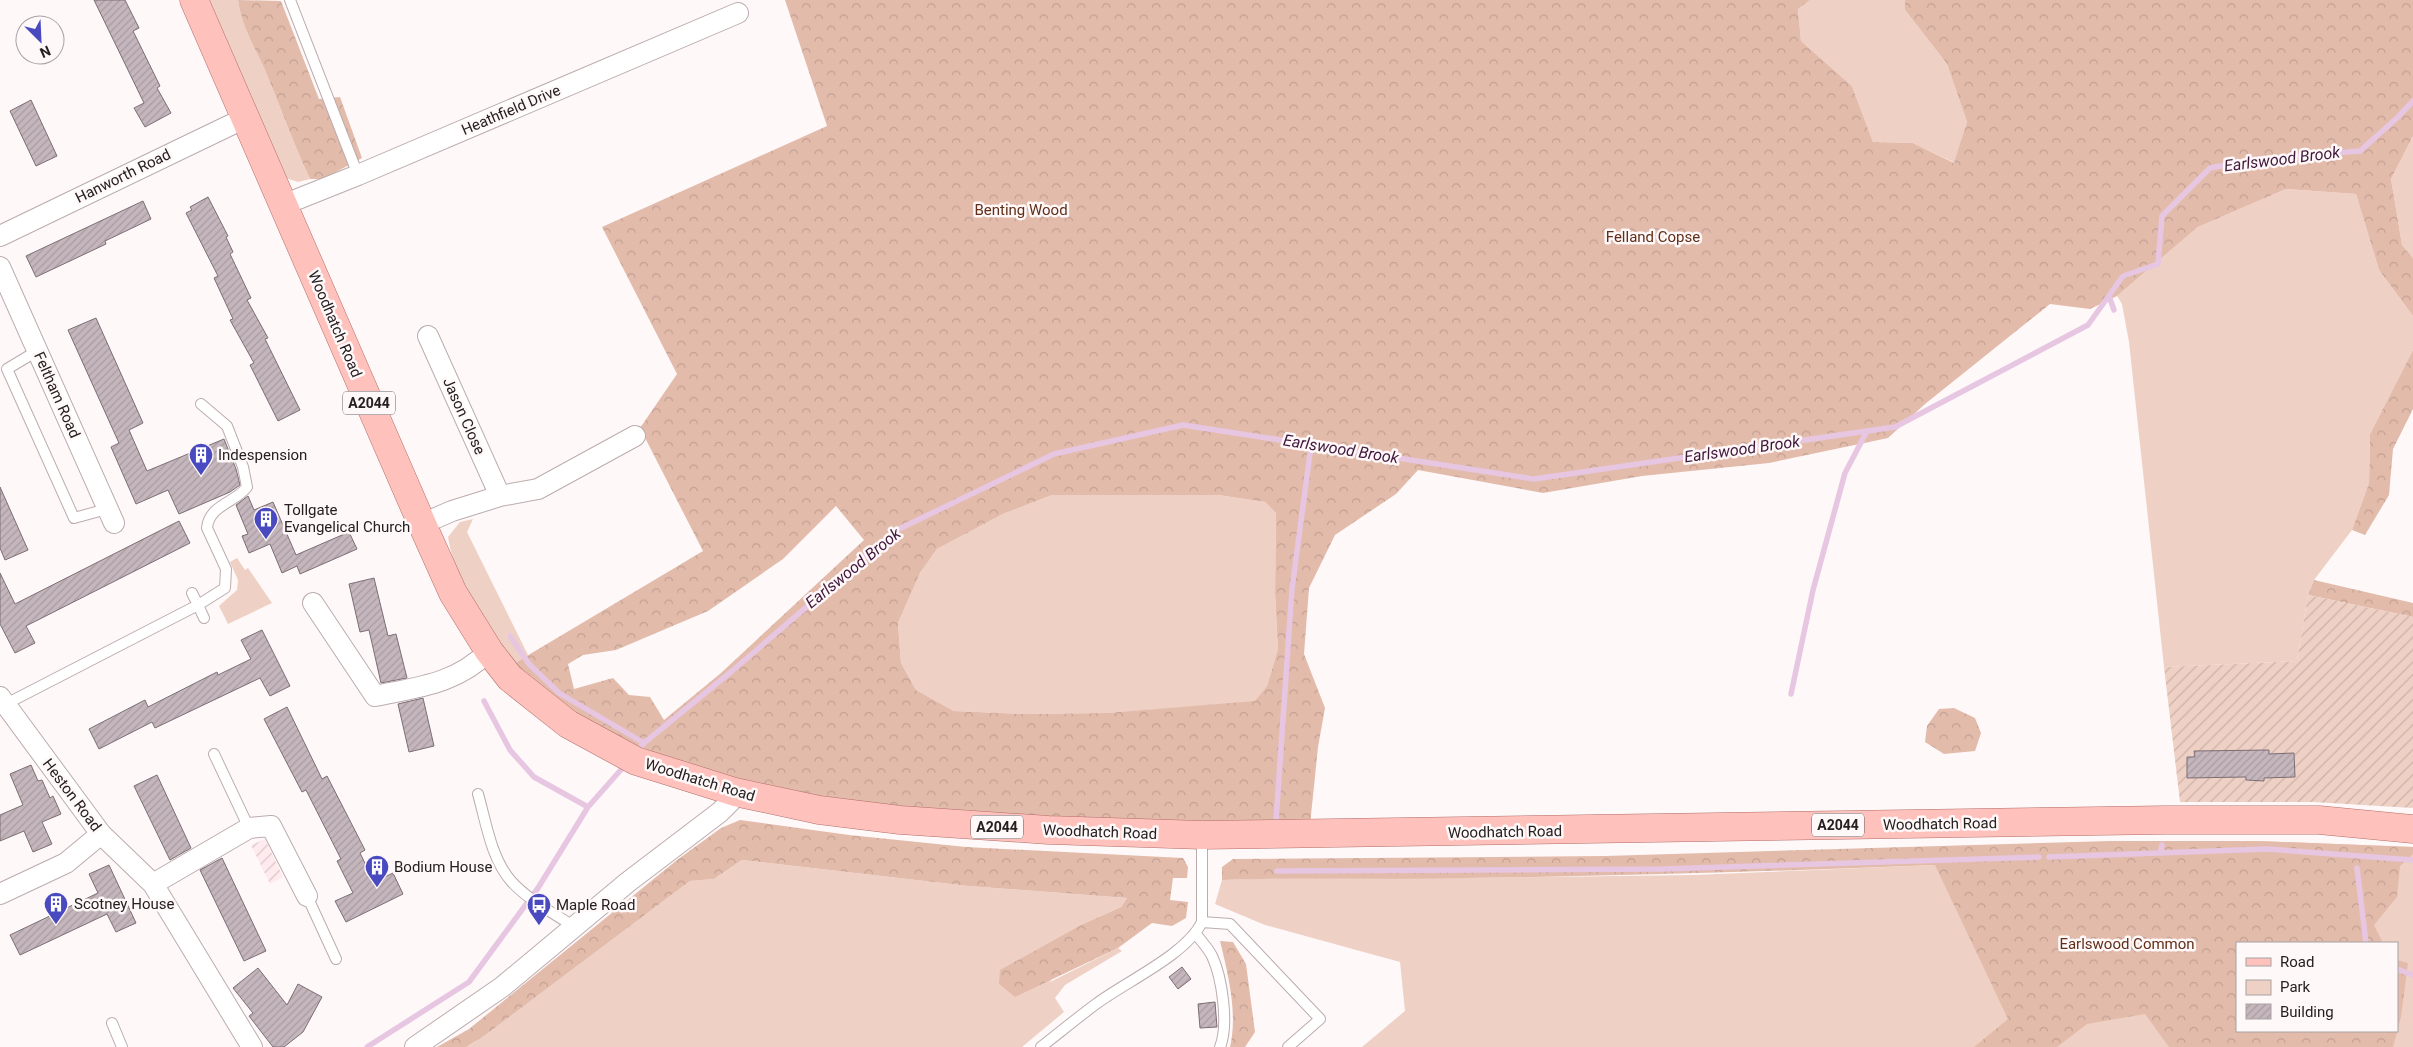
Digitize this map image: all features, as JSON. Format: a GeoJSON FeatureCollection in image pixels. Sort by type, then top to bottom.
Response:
{"type":"FeatureCollection","features":[{"type":"Feature","properties":{"kind":"main road","name":"Woodhatch Road"},"geometry":{"type":"LineString","coordinates":[[194,0],[453,593],[489,651],[510,678],[534,699],[568,724],[626,755],[735,792],[818,810],[900,820],[1048,830],[1202,835],[2165,820],[2318,820],[2413,829]]}},
{"type":"Feature","properties":{"kind":"street","name":"Heathfield Drive"},"geometry":{"type":"LineString","coordinates":[[283,205],[738,14]]}},
{"type":"Feature","properties":{"kind":"street","name":"Hanworth Road"},"geometry":{"type":"LineString","coordinates":[[0,236],[245,118]]}},
{"type":"Feature","properties":{"kind":"street","name":"Feltham Road"},"geometry":{"type":"LineString","coordinates":[[0,267],[111,516]]}},
{"type":"Feature","properties":{"kind":"street","name":"Jason Close"},"geometry":{"type":"LineString","coordinates":[[428,336],[500,496]]}},
{"type":"Feature","properties":{"kind":"street"},"geometry":{"type":"LineString","coordinates":[[422,524],[452,511],[500,496],[538,489],[635,436]]}},
{"type":"Feature","properties":{"kind":"street"},"geometry":{"type":"LineString","coordinates":[[313,603],[375,696],[440,682],[475,665],[489,651]]}},
{"type":"Feature","properties":{"kind":"street","name":"Heston Road"},"geometry":{"type":"LineString","coordinates":[[2,701],[102,834],[154,884],[252,1047]]}},
{"type":"Feature","properties":{"kind":"street"},"geometry":{"type":"LineString","coordinates":[[415,1047],[502,987],[574,926],[720,812],[731,801],[735,792]]}},
{"type":"Feature","properties":{"kind":"street"},"geometry":{"type":"LineString","coordinates":[[154,884],[249,828],[271,826],[307,896]]}},
{"type":"Feature","properties":{"kind":"street"},"geometry":{"type":"LineString","coordinates":[[0,894],[66,863],[102,834]]}},
{"type":"Feature","properties":{"kind":"lane"},"geometry":{"type":"LineString","coordinates":[[290,0],[358,175]]}},
{"type":"Feature","properties":{"kind":"lane"},"geometry":{"type":"LineString","coordinates":[[37,351],[7,369],[74,518],[111,516]]}},
{"type":"Feature","properties":{"kind":"lane"},"geometry":{"type":"LineString","coordinates":[[2,701],[198,606],[225,588],[223,562],[207,528],[208,521],[213,512],[242,493],[247,487],[227,426],[201,404]]}},
{"type":"Feature","properties":{"kind":"lane"},"geometry":{"type":"LineString","coordinates":[[192,593],[204,618]]}},
{"type":"Feature","properties":{"kind":"lane"},"geometry":{"type":"LineString","coordinates":[[214,754],[249,828]]}},
{"type":"Feature","properties":{"kind":"lane"},"geometry":{"type":"LineString","coordinates":[[478,794],[494,850],[509,879],[538,904],[574,926]]}},
{"type":"Feature","properties":{"kind":"lane"},"geometry":{"type":"LineString","coordinates":[[1041,1047],[1097,1003],[1157,964],[1196,934],[1202,922],[1202,835]]}},
{"type":"Feature","properties":{"kind":"lane"},"geometry":{"type":"LineString","coordinates":[[307,896],[336,959]]}},
{"type":"Feature","properties":{"kind":"lane"},"geometry":{"type":"LineString","coordinates":[[1202,922],[1230,924],[1320,1019],[1288,1047]]}},
{"type":"Feature","properties":{"kind":"lane"},"geometry":{"type":"LineString","coordinates":[[1196,934],[1212,957],[1225,1008],[1224,1037],[1220,1047]]}},
{"type":"Feature","properties":{"kind":"lane"},"geometry":{"type":"LineString","coordinates":[[112,1023],[122,1047]]}},
{"type":"Feature","properties":{"kind":"shaded area"},"geometry":{"type":"Polygon","coordinates":[[[265,839],[283,877],[270,884],[251,845],[265,839]]]}},
{"type":"Feature","properties":{"kind":"green space"},"geometry":{"type":"Polygon","coordinates":[[[206,0],[238,0],[245,27],[310,179],[298,182],[286,178],[206,0]]]}},
{"type":"Feature","properties":{"kind":"green space"},"geometry":{"type":"Polygon","coordinates":[[[238,0],[281,1],[319,99],[340,97],[362,158],[323,179],[310,179],[245,27],[238,0]]]}},
{"type":"Feature","properties":{"kind":"green space","name":"Felland Copse"},"geometry":{"type":"Polygon","coordinates":[[[785,0],[1810,0],[1798,9],[1801,41],[1852,86],[1873,142],[1913,143],[1954,163],[1967,122],[1947,64],[1905,10],[1905,0],[2413,0],[2413,136],[2391,179],[2402,245],[2413,258],[2413,316],[2379,270],[2356,194],[2286,189],[2198,227],[2117,296],[2090,309],[2050,304],[1925,404],[1888,438],[1769,463],[1642,476],[1543,493],[1418,470],[1396,494],[1335,535],[1309,588],[1304,654],[1325,708],[1318,747],[1310,825],[1060,821],[847,806],[726,781],[605,733],[535,686],[515,663],[703,551],[640,428],[677,374],[602,227],[827,126],[785,0]],[[1052,495],[1003,514],[937,549],[920,573],[898,623],[901,663],[916,690],[954,711],[1021,714],[1106,713],[1255,701],[1267,686],[1278,649],[1275,593],[1276,513],[1265,502],[1218,495],[1052,495]],[[836,506],[783,559],[708,611],[616,650],[583,655],[568,664],[574,689],[613,678],[629,695],[650,697],[664,720],[721,673],[864,540],[836,506]]]}},
{"type":"Feature","properties":{"kind":"green space"},"geometry":{"type":"Polygon","coordinates":[[[1810,0],[1905,0],[1905,10],[1947,64],[1967,122],[1955,163],[1913,143],[1873,142],[1852,86],[1801,41],[1798,9],[1810,0]]]}},
{"type":"Feature","properties":{"kind":"green space"},"geometry":{"type":"Polygon","coordinates":[[[2413,136],[2413,258],[2402,245],[2391,179],[2413,136]]]}},
{"type":"Feature","properties":{"kind":"green space"},"geometry":{"type":"Polygon","coordinates":[[[2286,189],[2356,194],[2379,270],[2413,316],[2413,350],[2370,434],[2369,483],[2352,530],[2314,580],[2308,595],[2297,661],[2164,667],[2129,342],[2122,304],[2117,296],[2198,227],[2286,189]]]}},
{"type":"Feature","properties":{"kind":"green space"},"geometry":{"type":"Polygon","coordinates":[[[2413,350],[2413,409],[2393,449],[2389,495],[2365,535],[2352,530],[2369,483],[2370,434],[2413,350]]]}},
{"type":"Feature","properties":{"kind":"green space"},"geometry":{"type":"Polygon","coordinates":[[[1052,495],[1218,495],[1265,502],[1276,513],[1275,593],[1278,649],[1267,686],[1255,702],[1106,713],[1021,714],[954,711],[916,690],[901,663],[898,623],[920,573],[937,549],[1003,514],[1052,495]]]}},
{"type":"Feature","properties":{"kind":"green space"},"geometry":{"type":"Polygon","coordinates":[[[473,519],[467,532],[528,655],[515,663],[483,619],[457,571],[452,554],[448,537],[460,522],[473,519]]]}},
{"type":"Feature","properties":{"kind":"green space"},"geometry":{"type":"Polygon","coordinates":[[[237,558],[245,570],[248,568],[272,603],[228,624],[219,606],[237,590],[238,580],[230,562],[237,558]]]}},
{"type":"Feature","properties":{"kind":"green space"},"geometry":{"type":"Polygon","coordinates":[[[2314,580],[2413,603],[2413,617],[2308,595],[2314,580]]]}},
{"type":"Feature","properties":{"kind":"green space"},"geometry":{"type":"Polygon","coordinates":[[[2308,595],[2413,617],[2413,808],[2313,802],[2180,802],[2164,667],[2297,661],[2308,595]]]}},
{"type":"Feature","properties":{"kind":"green space"},"geometry":{"type":"Polygon","coordinates":[[[1954,708],[1975,718],[1981,733],[1975,751],[1944,754],[1925,742],[1927,726],[1939,709],[1954,708]]]}},
{"type":"Feature","properties":{"kind":"green space"},"geometry":{"type":"Polygon","coordinates":[[[740,820],[849,835],[966,847],[1183,858],[1188,867],[1187,878],[1173,878],[1170,900],[1188,902],[1186,918],[1172,926],[1152,923],[1118,948],[1015,997],[999,984],[1000,970],[1083,924],[1121,907],[1127,898],[968,886],[742,860],[714,879],[690,881],[484,1036],[466,1047],[437,1047],[469,1029],[677,860],[721,828],[740,820]]]}},
{"type":"Feature","properties":{"kind":"green space"},"geometry":{"type":"Polygon","coordinates":[[[2110,841],[2259,841],[2413,847],[2413,1047],[1362,1047],[1405,1011],[1400,962],[1265,925],[1215,904],[1222,880],[1311,877],[1454,878],[1694,875],[1935,865],[2110,841]]]}},
{"type":"Feature","properties":{"kind":"green space","name":"Earlswood Common"},"geometry":{"type":"Polygon","coordinates":[[[2110,841],[2259,841],[2413,847],[2413,854],[2400,866],[2397,897],[2374,925],[2382,942],[2236,942],[2236,1032],[2397,1032],[2393,1047],[2169,1047],[2145,1014],[2087,1024],[2057,1047],[1974,1047],[2008,1019],[1935,865],[1584,876],[1222,880],[1222,867],[1233,859],[1605,856],[2110,841]]]}},
{"type":"Feature","properties":{"kind":"green space"},"geometry":{"type":"Polygon","coordinates":[[[742,860],[968,886],[1127,898],[1121,907],[1083,924],[1050,982],[1118,948],[1122,951],[1065,985],[1055,998],[1064,1012],[1022,1047],[466,1047],[484,1036],[690,881],[714,879],[742,860]]]}},
{"type":"Feature","properties":{"kind":"green space"},"geometry":{"type":"Polygon","coordinates":[[[1220,941],[1233,942],[1246,964],[1255,1032],[1245,1047],[1230,1047],[1233,1021],[1232,1007],[1229,980],[1220,941]]]}},
{"type":"Feature","properties":{"kind":"green space","name":"Earlswood Common"},"geometry":{"type":"Polygon","coordinates":[[[2398,960],[2408,963],[2398,1028],[2398,960]]]}},
{"type":"Feature","properties":{"kind":"building"},"geometry":{"type":"Polygon","coordinates":[[[94,0],[125,0],[139,28],[133,31],[160,86],[157,88],[171,113],[145,127],[134,108],[144,103],[94,0]]]}},
{"type":"Feature","properties":{"kind":"building"},"geometry":{"type":"Polygon","coordinates":[[[31,100],[57,156],[36,166],[10,111],[31,100]]]}},
{"type":"Feature","properties":{"kind":"building"},"geometry":{"type":"Polygon","coordinates":[[[208,197],[228,236],[226,237],[233,252],[230,254],[251,298],[247,300],[268,338],[265,339],[300,410],[278,421],[250,365],[254,363],[230,320],[233,319],[214,278],[218,276],[186,213],[192,210],[190,207],[208,197]]]}},
{"type":"Feature","properties":{"kind":"building"},"geometry":{"type":"Polygon","coordinates":[[[143,201],[151,219],[105,241],[106,244],[36,277],[26,256],[143,201]]]}},
{"type":"Feature","properties":{"kind":"building"},"geometry":{"type":"Polygon","coordinates":[[[96,318],[143,423],[129,430],[147,471],[224,439],[240,485],[230,492],[179,514],[168,490],[136,504],[111,447],[119,443],[68,330],[96,318]]]}},
{"type":"Feature","properties":{"kind":"building"},"geometry":{"type":"Polygon","coordinates":[[[0,487],[28,550],[5,560],[0,548],[0,487]]]}},
{"type":"Feature","properties":{"kind":"building","name":"Tollgate Evangelical Church"},"geometry":{"type":"Polygon","coordinates":[[[248,496],[254,510],[273,502],[296,555],[349,532],[357,549],[300,574],[297,566],[282,573],[270,544],[249,553],[242,536],[248,534],[236,505],[248,496]]]}},
{"type":"Feature","properties":{"kind":"building"},"geometry":{"type":"Polygon","coordinates":[[[179,521],[190,543],[26,626],[35,643],[15,653],[0,624],[0,573],[15,604],[179,521]]]}},
{"type":"Feature","properties":{"kind":"building"},"geometry":{"type":"Polygon","coordinates":[[[374,578],[388,636],[396,634],[407,678],[381,683],[369,630],[360,632],[349,584],[374,578]]]}},
{"type":"Feature","properties":{"kind":"building"},"geometry":{"type":"Polygon","coordinates":[[[262,630],[290,686],[270,696],[260,678],[155,728],[152,722],[99,749],[89,729],[145,700],[148,707],[217,672],[218,675],[251,659],[241,640],[262,630]]]}},
{"type":"Feature","properties":{"kind":"building"},"geometry":{"type":"Polygon","coordinates":[[[423,698],[434,746],[409,752],[398,704],[423,698]]]}},
{"type":"Feature","properties":{"kind":"building"},"geometry":{"type":"Polygon","coordinates":[[[287,707],[322,779],[327,776],[365,850],[360,853],[374,882],[393,873],[403,894],[346,922],[335,901],[353,893],[337,861],[341,859],[306,790],[302,792],[264,719],[287,707]]]}},
{"type":"Feature","properties":{"kind":"building"},"geometry":{"type":"Polygon","coordinates":[[[2269,750],[2269,754],[2294,753],[2295,777],[2264,778],[2264,781],[2246,780],[2246,777],[2187,778],[2187,757],[2195,757],[2194,751],[2269,750]]]}},
{"type":"Feature","properties":{"kind":"building"},"geometry":{"type":"Polygon","coordinates":[[[31,765],[38,781],[42,780],[50,798],[53,796],[61,814],[42,822],[52,844],[33,852],[24,831],[0,841],[0,815],[23,805],[10,774],[31,765]]]}},
{"type":"Feature","properties":{"kind":"building"},"geometry":{"type":"Polygon","coordinates":[[[157,775],[191,848],[170,860],[134,786],[157,775]]]}},
{"type":"Feature","properties":{"kind":"building"},"geometry":{"type":"Polygon","coordinates":[[[222,858],[266,951],[244,961],[200,870],[222,858]]]}},
{"type":"Feature","properties":{"kind":"building"},"geometry":{"type":"Polygon","coordinates":[[[109,865],[136,923],[116,932],[107,914],[20,955],[10,935],[98,893],[89,874],[109,865]]]}},
{"type":"Feature","properties":{"kind":"building"},"geometry":{"type":"Polygon","coordinates":[[[1182,967],[1191,979],[1178,989],[1169,977],[1182,967]]]}},
{"type":"Feature","properties":{"kind":"building"},"geometry":{"type":"Polygon","coordinates":[[[258,968],[287,1005],[298,984],[322,997],[303,1032],[284,1047],[273,1047],[249,1016],[253,1013],[233,988],[258,968]]]}},
{"type":"Feature","properties":{"kind":"building"},"geometry":{"type":"Polygon","coordinates":[[[1215,1002],[1217,1027],[1200,1028],[1198,1004],[1215,1002]]]}},
{"type":"Feature","properties":{"kind":"waterway","name":"Earlswood Brook"},"geometry":{"type":"LineString","coordinates":[[635,753],[644,743],[732,671],[895,531],[1054,454],[1183,425],[1534,479],[1895,427],[2088,325],[2123,276],[2158,264],[2162,216],[2210,168],[2258,159],[2360,151],[2413,101]]}},
{"type":"Feature","properties":{"kind":"waterway"},"geometry":{"type":"LineString","coordinates":[[2109,296],[2114,310]]}},
{"type":"Feature","properties":{"kind":"waterway"},"geometry":{"type":"LineString","coordinates":[[1791,694],[1813,590],[1845,473],[1867,431]]}},
{"type":"Feature","properties":{"kind":"waterway"},"geometry":{"type":"LineString","coordinates":[[1276,821],[1292,589],[1311,446]]}},
{"type":"Feature","properties":{"kind":"waterway"},"geometry":{"type":"LineString","coordinates":[[510,636],[529,664],[559,693],[644,743]]}},
{"type":"Feature","properties":{"kind":"waterway"},"geometry":{"type":"LineString","coordinates":[[484,701],[510,750],[534,777],[588,807]]}},
{"type":"Feature","properties":{"kind":"waterway","name":"Earlswood Brook"},"geometry":{"type":"LineString","coordinates":[[367,1047],[469,982],[538,888],[588,807],[626,764]]}},
{"type":"Feature","properties":{"kind":"waterway"},"geometry":{"type":"LineString","coordinates":[[2160,853],[2162,845]]}},
{"type":"Feature","properties":{"kind":"waterway"},"geometry":{"type":"LineString","coordinates":[[2049,857],[2267,849],[2413,860]]}},
{"type":"Feature","properties":{"kind":"waterway"},"geometry":{"type":"LineString","coordinates":[[1277,871],[1662,869],[2039,857]]}},
{"type":"Feature","properties":{"kind":"waterway"},"geometry":{"type":"LineString","coordinates":[[2357,868],[2366,942]]}},
{"type":"Feature","properties":{"kind":"waterway"},"geometry":{"type":"LineString","coordinates":[[2398,969],[2413,975]]}},
{"type":"Feature","properties":{"kind":"place","name":"Indespension"},"geometry":{"type":"Point","coordinates":[201,476]}},
{"type":"Feature","properties":{"kind":"place","name":"Tollgate Evangelical Church"},"geometry":{"type":"Point","coordinates":[266,540]}},
{"type":"Feature","properties":{"kind":"place","name":"Bodium House"},"geometry":{"type":"Point","coordinates":[377,888]}},
{"type":"Feature","properties":{"kind":"place","name":"Scotney House"},"geometry":{"type":"Point","coordinates":[56,925]}},
{"type":"Feature","properties":{"kind":"place","name":"Maple Road"},"geometry":{"type":"Point","coordinates":[539,926]}},
{"type":"Feature","properties":{"kind":"park label","name":"Benting Wood"},"geometry":{"type":"Point","coordinates":[1021,210]}}]}
